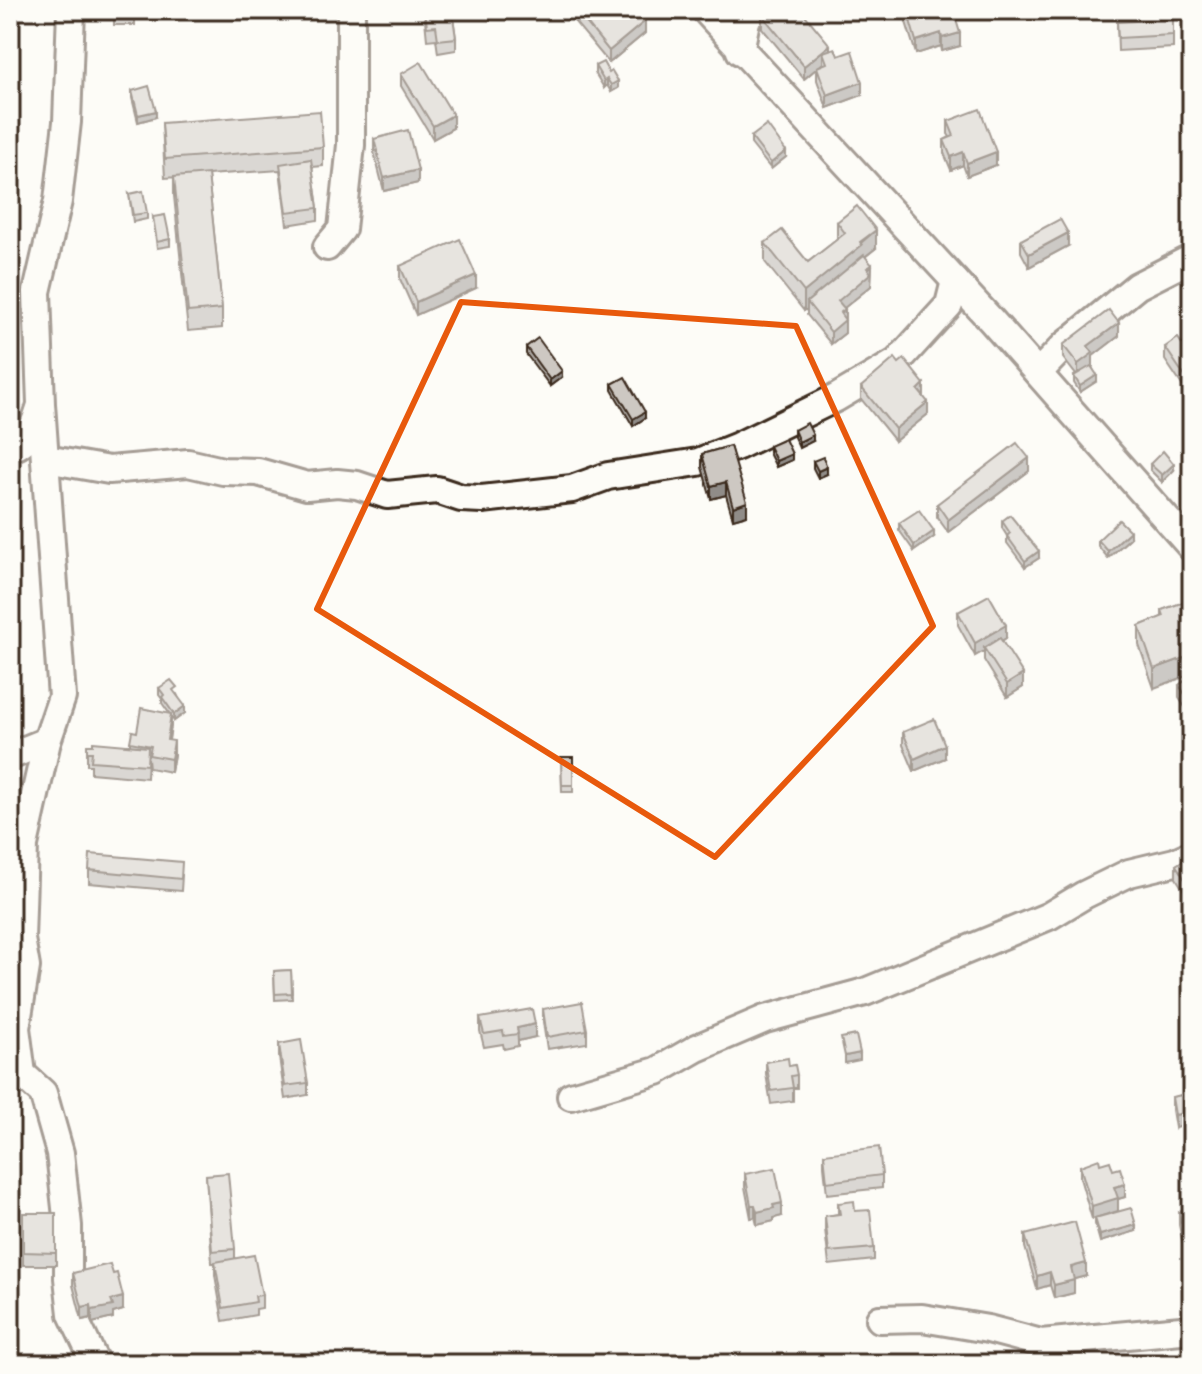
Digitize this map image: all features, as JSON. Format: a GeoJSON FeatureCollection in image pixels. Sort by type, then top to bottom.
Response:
{"type":"FeatureCollection","features":[{"type":"Feature","properties":{"kind":"street"},"geometry":{"type":"LineString","coordinates":[[71,10],[67,122],[58,201],[37,292],[41,404],[62,697],[47,741],[24,845],[21,939],[26,967],[16,1028],[22,1074],[43,1093],[60,1153],[68,1226],[72,1314],[96,1364]]}},
{"type":"Feature","properties":{"kind":"street"},"geometry":{"type":"LineString","coordinates":[[327,247],[342,229],[351,145],[351,10]]}},
{"type":"Feature","properties":{"kind":"street"},"geometry":{"type":"LineString","coordinates":[[708,14],[752,13],[740,51]]}},
{"type":"Feature","properties":{"kind":"street"},"geometry":{"type":"LineString","coordinates":[[708,14],[959,295],[1038,373],[1192,548]]}},
{"type":"Feature","properties":{"kind":"street"},"geometry":{"type":"LineString","coordinates":[[1038,373],[1065,345],[1137,286],[1192,258]]}},
{"type":"Feature","properties":{"kind":"street"},"geometry":{"type":"LineString","coordinates":[[41,404],[32,430],[14,447],[47,464],[109,470],[188,463],[223,471],[258,472],[307,486],[357,485],[387,495],[437,490],[461,498],[482,499],[572,489],[608,476],[698,462],[836,398],[897,362],[959,295]]}},
{"type":"Feature","properties":{"kind":"street"},"geometry":{"type":"LineString","coordinates":[[10,756],[47,741]]}},
{"type":"Feature","properties":{"kind":"street"},"geometry":{"type":"LineString","coordinates":[[571,1096],[657,1071],[697,1048],[765,1019],[865,992],[1049,916],[1129,873],[1175,862],[1192,854]]}},
{"type":"Feature","properties":{"kind":"street"},"geometry":{"type":"LineString","coordinates":[[880,1319],[922,1318],[988,1329],[1041,1343],[1192,1329]]}},
{"type":"Feature","properties":{"kind":"highlighted area"},"geometry":{"type":"Polygon","coordinates":[[[461,302],[796,326],[933,626],[715,857],[317,609],[461,302]]]}},
{"type":"Feature","properties":{"kind":"building"},"geometry":{"type":"Polygon","coordinates":[[[114,10],[135,10],[135,18],[114,19],[114,10]]]}},
{"type":"Feature","properties":{"kind":"building"},"geometry":{"type":"Polygon","coordinates":[[[425,10],[452,10],[456,38],[438,40],[436,26],[427,27],[425,10]]]}},
{"type":"Feature","properties":{"kind":"building"},"geometry":{"type":"Polygon","coordinates":[[[576,10],[638,10],[645,21],[609,51],[576,10]]]}},
{"type":"Feature","properties":{"kind":"building"},"geometry":{"type":"Polygon","coordinates":[[[768,10],[801,10],[830,45],[804,66],[762,15],[768,10]]]}},
{"type":"Feature","properties":{"kind":"building"},"geometry":{"type":"Polygon","coordinates":[[[907,10],[953,10],[960,33],[942,38],[941,33],[916,41],[907,10]]]}},
{"type":"Feature","properties":{"kind":"building"},"geometry":{"type":"Polygon","coordinates":[[[1173,19],[1173,35],[1118,38],[1117,22],[1173,19]]]}},
{"type":"Feature","properties":{"kind":"building"},"geometry":{"type":"Polygon","coordinates":[[[835,48],[838,56],[852,51],[862,82],[827,95],[817,67],[827,63],[823,52],[835,48]]]}},
{"type":"Feature","properties":{"kind":"building"},"geometry":{"type":"Polygon","coordinates":[[[421,62],[453,115],[433,126],[401,74],[421,62]]]}},
{"type":"Feature","properties":{"kind":"building"},"geometry":{"type":"Polygon","coordinates":[[[603,62],[618,81],[611,85],[607,79],[604,81],[595,66],[603,62]]]}},
{"type":"Feature","properties":{"kind":"building"},"geometry":{"type":"Polygon","coordinates":[[[149,86],[156,111],[138,115],[132,91],[149,86]]]}},
{"type":"Feature","properties":{"kind":"building"},"geometry":{"type":"Polygon","coordinates":[[[980,109],[996,152],[967,163],[963,152],[951,157],[944,140],[954,136],[948,121],[980,109]]]}},
{"type":"Feature","properties":{"kind":"building"},"geometry":{"type":"Polygon","coordinates":[[[320,111],[323,147],[165,159],[162,123],[320,111]]]}},
{"type":"Feature","properties":{"kind":"building"},"geometry":{"type":"Polygon","coordinates":[[[767,125],[786,151],[771,163],[751,137],[767,125]]]}},
{"type":"Feature","properties":{"kind":"building"},"geometry":{"type":"Polygon","coordinates":[[[408,130],[418,170],[384,178],[374,139],[408,130]]]}},
{"type":"Feature","properties":{"kind":"building"},"geometry":{"type":"Polygon","coordinates":[[[311,159],[318,208],[287,212],[280,164],[311,159]]]}},
{"type":"Feature","properties":{"kind":"building"},"geometry":{"type":"Polygon","coordinates":[[[208,174],[222,309],[188,312],[174,177],[208,174]]]}},
{"type":"Feature","properties":{"kind":"building"},"geometry":{"type":"Polygon","coordinates":[[[143,191],[147,213],[133,215],[129,194],[143,191]]]}},
{"type":"Feature","properties":{"kind":"building"},"geometry":{"type":"Polygon","coordinates":[[[857,206],[876,230],[804,292],[765,243],[782,230],[808,262],[845,233],[837,222],[857,206]]]}},
{"type":"Feature","properties":{"kind":"building"},"geometry":{"type":"Polygon","coordinates":[[[165,215],[170,239],[157,242],[153,217],[165,215]]]}},
{"type":"Feature","properties":{"kind":"building"},"geometry":{"type":"Polygon","coordinates":[[[1060,219],[1068,233],[1029,254],[1021,240],[1060,219]]]}},
{"type":"Feature","properties":{"kind":"building"},"geometry":{"type":"Polygon","coordinates":[[[460,239],[476,275],[416,302],[400,266],[460,239]]]}},
{"type":"Feature","properties":{"kind":"building"},"geometry":{"type":"Polygon","coordinates":[[[864,255],[872,265],[867,268],[871,273],[838,301],[845,309],[840,313],[845,320],[831,332],[807,302],[864,255]]]}},
{"type":"Feature","properties":{"kind":"building"},"geometry":{"type":"Polygon","coordinates":[[[1109,310],[1119,323],[1088,346],[1093,353],[1078,364],[1063,345],[1109,310]]]}},
{"type":"Feature","properties":{"kind":"building"},"geometry":{"type":"Polygon","coordinates":[[[10,325],[20,325],[18,347],[10,346],[10,325]]]}},
{"type":"Feature","properties":{"kind":"building"},"geometry":{"type":"Polygon","coordinates":[[[1192,337],[1192,387],[1165,347],[1178,338],[1182,344],[1192,337]]]}},
{"type":"Feature","properties":{"kind":"building"},"geometry":{"type":"Polygon","coordinates":[[[538,338],[562,371],[550,380],[526,347],[538,338]]]}},
{"type":"Feature","properties":{"kind":"building"},"geometry":{"type":"Polygon","coordinates":[[[895,358],[899,363],[904,359],[924,384],[918,390],[928,402],[895,429],[861,387],[895,358]]]}},
{"type":"Feature","properties":{"kind":"building"},"geometry":{"type":"Polygon","coordinates":[[[1091,366],[1097,375],[1080,386],[1074,376],[1091,366]]]}},
{"type":"Feature","properties":{"kind":"building"},"geometry":{"type":"Polygon","coordinates":[[[625,377],[645,412],[633,419],[612,384],[625,377]]]}},
{"type":"Feature","properties":{"kind":"building"},"geometry":{"type":"Polygon","coordinates":[[[807,423],[813,435],[799,442],[794,430],[807,423]]]}},
{"type":"Feature","properties":{"kind":"building"},"geometry":{"type":"Polygon","coordinates":[[[785,439],[792,454],[776,461],[769,446],[785,439]]]}},
{"type":"Feature","properties":{"kind":"building"},"geometry":{"type":"Polygon","coordinates":[[[1017,443],[1029,458],[948,520],[937,504],[1017,443]]]}},
{"type":"Feature","properties":{"kind":"building"},"geometry":{"type":"Polygon","coordinates":[[[730,446],[747,502],[733,507],[726,482],[711,486],[702,454],[730,446]]]}},
{"type":"Feature","properties":{"kind":"building"},"geometry":{"type":"Polygon","coordinates":[[[1163,451],[1174,464],[1162,475],[1150,464],[1163,451]]]}},
{"type":"Feature","properties":{"kind":"building"},"geometry":{"type":"Polygon","coordinates":[[[823,457],[827,467],[818,471],[813,461],[823,457]]]}},
{"type":"Feature","properties":{"kind":"building"},"geometry":{"type":"Polygon","coordinates":[[[919,510],[934,531],[914,545],[899,523],[919,510]]]}},
{"type":"Feature","properties":{"kind":"building"},"geometry":{"type":"Polygon","coordinates":[[[1010,515],[1039,551],[1025,561],[1007,536],[1010,533],[1002,521],[1010,515]]]}},
{"type":"Feature","properties":{"kind":"building"},"geometry":{"type":"Polygon","coordinates":[[[1119,520],[1130,531],[1108,551],[1098,540],[1119,520]]]}},
{"type":"Feature","properties":{"kind":"building"},"geometry":{"type":"Polygon","coordinates":[[[989,595],[1006,625],[975,643],[958,612],[989,595]]]}},
{"type":"Feature","properties":{"kind":"building"},"geometry":{"type":"Polygon","coordinates":[[[1192,599],[1192,655],[1154,669],[1139,626],[1164,616],[1162,610],[1192,599]]]}},
{"type":"Feature","properties":{"kind":"building"},"geometry":{"type":"Polygon","coordinates":[[[1000,638],[1023,674],[1007,684],[984,648],[1000,638]]]}},
{"type":"Feature","properties":{"kind":"building"},"geometry":{"type":"Polygon","coordinates":[[[1192,676],[1192,705],[1179,685],[1192,676]]]}},
{"type":"Feature","properties":{"kind":"building"},"geometry":{"type":"Polygon","coordinates":[[[171,680],[177,687],[173,690],[185,706],[174,714],[159,688],[171,680]]]}},
{"type":"Feature","properties":{"kind":"building"},"geometry":{"type":"Polygon","coordinates":[[[141,708],[171,714],[167,740],[174,741],[171,759],[149,755],[151,746],[130,742],[132,731],[137,732],[141,708]]]}},
{"type":"Feature","properties":{"kind":"building"},"geometry":{"type":"Polygon","coordinates":[[[934,719],[945,745],[914,759],[903,732],[934,719]]]}},
{"type":"Feature","properties":{"kind":"building"},"geometry":{"type":"Polygon","coordinates":[[[93,742],[148,747],[147,765],[91,761],[92,752],[87,752],[87,745],[93,745],[93,742]]]}},
{"type":"Feature","properties":{"kind":"building"},"geometry":{"type":"Polygon","coordinates":[[[561,757],[573,757],[573,785],[562,785],[561,757]]]}},
{"type":"Feature","properties":{"kind":"building"},"geometry":{"type":"Polygon","coordinates":[[[90,854],[182,862],[181,879],[89,870],[90,854]]]}},
{"type":"Feature","properties":{"kind":"building"},"geometry":{"type":"Polygon","coordinates":[[[1192,855],[1192,891],[1176,865],[1192,855]]]}},
{"type":"Feature","properties":{"kind":"building"},"geometry":{"type":"Polygon","coordinates":[[[291,970],[292,993],[275,994],[274,971],[291,970]]]}},
{"type":"Feature","properties":{"kind":"building"},"geometry":{"type":"Polygon","coordinates":[[[582,1002],[587,1030],[547,1037],[543,1009],[582,1002]]]}},
{"type":"Feature","properties":{"kind":"building"},"geometry":{"type":"Polygon","coordinates":[[[532,1009],[535,1024],[517,1028],[518,1034],[504,1036],[503,1031],[484,1034],[480,1018],[532,1009]]]}},
{"type":"Feature","properties":{"kind":"building"},"geometry":{"type":"Polygon","coordinates":[[[856,1035],[860,1053],[845,1056],[841,1038],[856,1035]]]}},
{"type":"Feature","properties":{"kind":"building"},"geometry":{"type":"Polygon","coordinates":[[[301,1040],[308,1083],[285,1086],[279,1044],[301,1040]]]}},
{"type":"Feature","properties":{"kind":"building"},"geometry":{"type":"Polygon","coordinates":[[[788,1058],[789,1066],[795,1065],[797,1075],[791,1076],[793,1088],[771,1091],[766,1062],[788,1058]]]}},
{"type":"Feature","properties":{"kind":"building"},"geometry":{"type":"Polygon","coordinates":[[[1192,1093],[1192,1111],[1175,1115],[1172,1097],[1192,1093]]]}},
{"type":"Feature","properties":{"kind":"building"},"geometry":{"type":"Polygon","coordinates":[[[879,1147],[882,1175],[827,1182],[824,1154],[879,1147]]]}},
{"type":"Feature","properties":{"kind":"building"},"geometry":{"type":"Polygon","coordinates":[[[1099,1159],[1100,1164],[1110,1161],[1113,1170],[1120,1168],[1125,1184],[1114,1187],[1118,1198],[1092,1206],[1080,1166],[1099,1159]]]}},
{"type":"Feature","properties":{"kind":"building"},"geometry":{"type":"Polygon","coordinates":[[[775,1168],[782,1203],[757,1212],[755,1205],[751,1205],[745,1174],[775,1168]]]}},
{"type":"Feature","properties":{"kind":"building"},"geometry":{"type":"Polygon","coordinates":[[[228,1173],[235,1249],[212,1251],[206,1175],[228,1173]]]}},
{"type":"Feature","properties":{"kind":"building"},"geometry":{"type":"Polygon","coordinates":[[[854,1201],[855,1211],[870,1210],[874,1248],[829,1252],[825,1216],[840,1214],[838,1203],[854,1201]]]}},
{"type":"Feature","properties":{"kind":"building"},"geometry":{"type":"Polygon","coordinates":[[[1131,1208],[1136,1225],[1100,1235],[1095,1218],[1131,1208]]]}},
{"type":"Feature","properties":{"kind":"building"},"geometry":{"type":"Polygon","coordinates":[[[1192,1209],[1192,1250],[1187,1251],[1179,1212],[1192,1209]]]}},
{"type":"Feature","properties":{"kind":"building"},"geometry":{"type":"Polygon","coordinates":[[[23,1213],[56,1213],[56,1253],[23,1252],[23,1213]]]}},
{"type":"Feature","properties":{"kind":"building"},"geometry":{"type":"Polygon","coordinates":[[[1075,1222],[1086,1263],[1071,1267],[1074,1280],[1054,1285],[1050,1272],[1037,1276],[1025,1235],[1075,1222]]]}},
{"type":"Feature","properties":{"kind":"building"},"geometry":{"type":"Polygon","coordinates":[[[254,1255],[262,1295],[255,1296],[256,1302],[223,1308],[215,1262],[254,1255]]]}},
{"type":"Feature","properties":{"kind":"building"},"geometry":{"type":"Polygon","coordinates":[[[110,1264],[113,1274],[117,1273],[123,1297],[111,1300],[113,1306],[92,1310],[91,1305],[82,1307],[73,1273],[110,1264]]]}}]}
